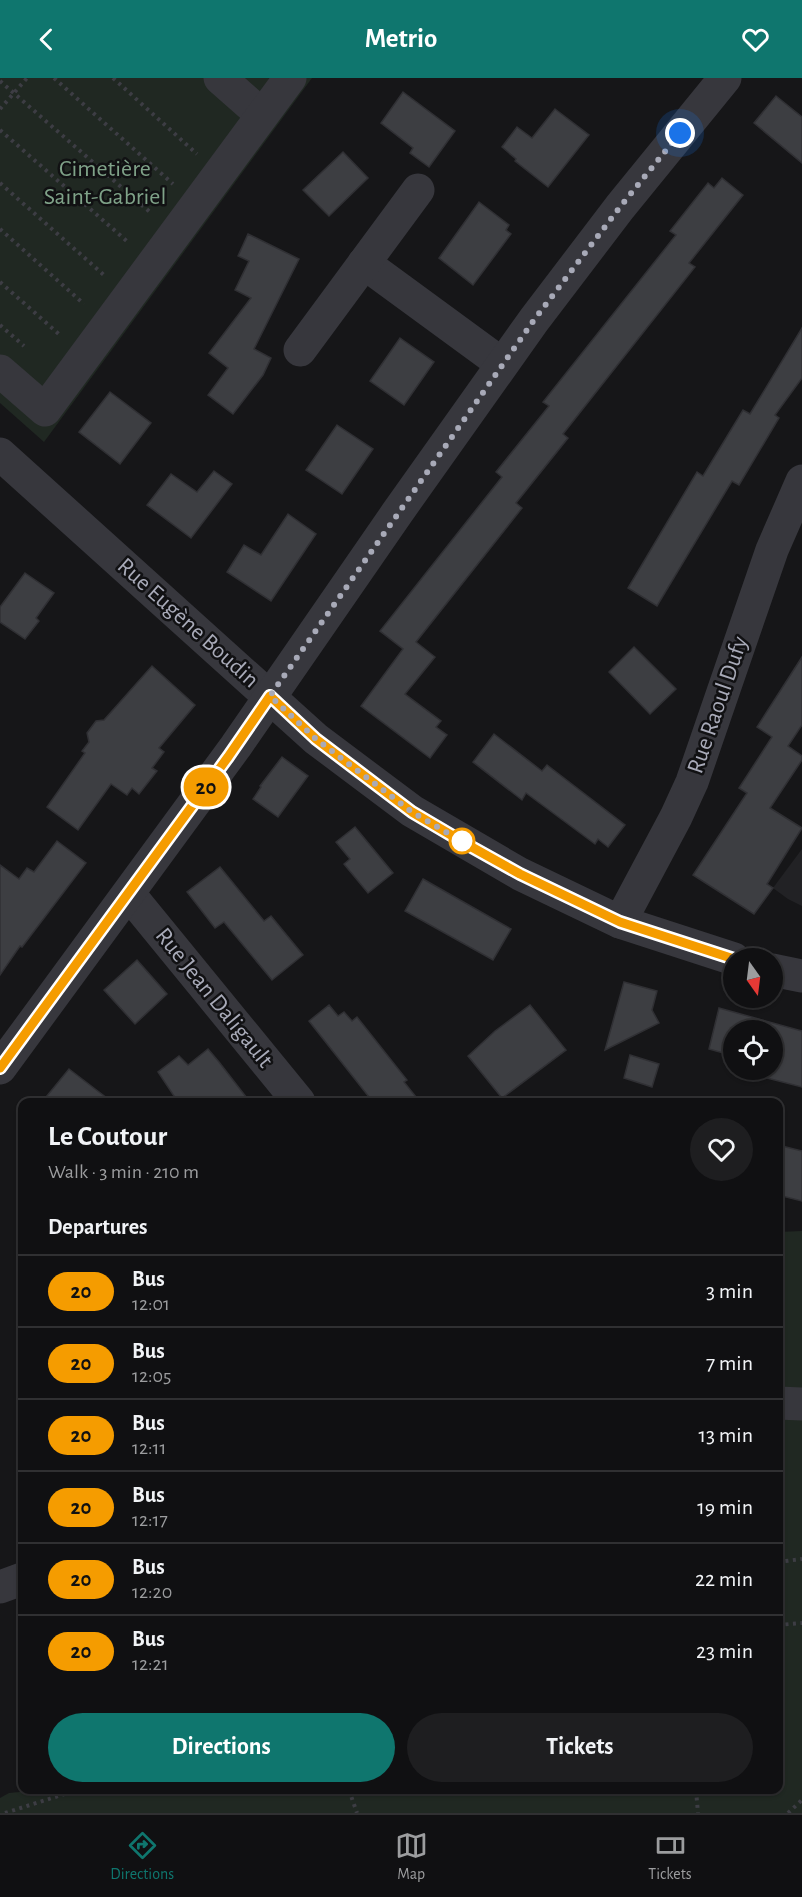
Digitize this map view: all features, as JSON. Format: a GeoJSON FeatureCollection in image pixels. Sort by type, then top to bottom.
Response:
{"type":"FeatureCollection","features":[{"type":"Feature","properties":{"kind":"street"},"geometry":{"type":"LineString","coordinates":[[220,78],[262,115]]}},
{"type":"Feature","properties":{"kind":"street"},"geometry":{"type":"LineString","coordinates":[[0,371],[45,410],[290,78]]}},
{"type":"Feature","properties":{"kind":"street"},"geometry":{"type":"LineString","coordinates":[[0,1068],[129,894],[264,705],[502,364],[620,207],[725,78]]}},
{"type":"Feature","properties":{"kind":"street"},"geometry":{"type":"LineString","coordinates":[[300,350],[418,190]]}},
{"type":"Feature","properties":{"kind":"street"},"geometry":{"type":"LineString","coordinates":[[364,263],[502,364]]}},
{"type":"Feature","properties":{"kind":"street","name":"Rue Eugène Boudin"},"geometry":{"type":"LineString","coordinates":[[2,459],[264,705],[316,739],[412,812],[520,874],[620,922],[723,955]]}},
{"type":"Feature","properties":{"kind":"street","name":"Rue Raoul Dufy"},"geometry":{"type":"LineString","coordinates":[[620,922],[692,782],[772,550],[802,481]]}},
{"type":"Feature","properties":{"kind":"street","name":"Rue Jean Daligault"},"geometry":{"type":"LineString","coordinates":[[129,894],[296,1098]]}},
{"type":"Feature","properties":{"kind":"street"},"geometry":{"type":"LineString","coordinates":[[783,972],[802,976]]}},
{"type":"Feature","properties":{"kind":"street"},"geometry":{"type":"LineString","coordinates":[[783,1402],[802,1404]]}},
{"type":"Feature","properties":{"kind":"street"},"geometry":{"type":"LineString","coordinates":[[0,1587],[18,1581]]}},
{"type":"Feature","properties":{"kind":"path"},"geometry":{"type":"LineString","coordinates":[[0,109],[27,78]]}},
{"type":"Feature","properties":{"kind":"path"},"geometry":{"type":"LineString","coordinates":[[54,78],[196,204]]}},
{"type":"Feature","properties":{"kind":"path"},"geometry":{"type":"LineString","coordinates":[[113,78],[199,155]]}},
{"type":"Feature","properties":{"kind":"path"},"geometry":{"type":"LineString","coordinates":[[0,81],[151,213]]}},
{"type":"Feature","properties":{"kind":"path"},"geometry":{"type":"LineString","coordinates":[[0,130],[152,263]]}},
{"type":"Feature","properties":{"kind":"path"},"geometry":{"type":"LineString","coordinates":[[0,183],[110,280]]}},
{"type":"Feature","properties":{"kind":"path"},"geometry":{"type":"LineString","coordinates":[[0,229],[88,309]]}},
{"type":"Feature","properties":{"kind":"path"},"geometry":{"type":"LineString","coordinates":[[0,282],[65,340]]}},
{"type":"Feature","properties":{"kind":"path"},"geometry":{"type":"LineString","coordinates":[[783,1561],[802,1559]]}},
{"type":"Feature","properties":{"kind":"path"},"geometry":{"type":"LineString","coordinates":[[783,1625],[802,1623]]}},
{"type":"Feature","properties":{"kind":"path"},"geometry":{"type":"LineString","coordinates":[[5,1813],[64,1794]]}},
{"type":"Feature","properties":{"kind":"path"},"geometry":{"type":"LineString","coordinates":[[350,1794],[357,1813]]}},
{"type":"Feature","properties":{"kind":"path"},"geometry":{"type":"LineString","coordinates":[[696,1794],[698,1813]]}},
{"type":"Feature","properties":{"kind":"path"},"geometry":{"type":"LineString","coordinates":[[788,1813],[802,1800]]}},
{"type":"Feature","properties":{"kind":"shaded area"},"geometry":{"type":"Polygon","coordinates":[[[802,849],[802,906],[773,888],[802,849]]]}},
{"type":"Feature","properties":{"kind":"green space","name":"Cimetière Saint-Gabriel"},"geometry":{"type":"Polygon","coordinates":[[[0,78],[312,78],[44,442],[0,403],[0,78]]]}},
{"type":"Feature","properties":{"kind":"green space"},"geometry":{"type":"Polygon","coordinates":[[[802,1231],[802,1813],[0,1813],[0,1798],[9,1793],[18,1792],[18,1794],[783,1794],[783,1232],[802,1231]]]}},
{"type":"Feature","properties":{"kind":"building"},"geometry":{"type":"Polygon","coordinates":[[[403,92],[455,131],[429,167],[410,153],[413,148],[381,123],[403,92]]]}},
{"type":"Feature","properties":{"kind":"building"},"geometry":{"type":"Polygon","coordinates":[[[776,96],[802,117],[802,163],[754,123],[776,96]]]}},
{"type":"Feature","properties":{"kind":"building"},"geometry":{"type":"Polygon","coordinates":[[[555,109],[589,135],[548,187],[515,161],[516,159],[502,147],[517,127],[532,138],[555,109]]]}},
{"type":"Feature","properties":{"kind":"building"},"geometry":{"type":"Polygon","coordinates":[[[343,152],[368,178],[329,216],[303,190],[343,152]]]}},
{"type":"Feature","properties":{"kind":"building"},"geometry":{"type":"Polygon","coordinates":[[[722,178],[743,195],[689,263],[695,267],[563,434],[568,438],[516,503],[522,508],[416,642],[435,657],[405,694],[441,721],[436,727],[447,735],[430,758],[361,706],[403,649],[380,631],[502,477],[496,472],[549,406],[543,402],[676,235],[670,231],[708,183],[714,188],[722,178]]]}},
{"type":"Feature","properties":{"kind":"building"},"geometry":{"type":"Polygon","coordinates":[[[479,202],[509,225],[506,230],[511,234],[473,285],[439,258],[479,202]]]}},
{"type":"Feature","properties":{"kind":"building"},"geometry":{"type":"Polygon","coordinates":[[[248,234],[299,259],[254,349],[271,358],[263,375],[233,414],[208,395],[228,368],[209,353],[251,298],[235,290],[249,261],[238,256],[248,234]]]}},
{"type":"Feature","properties":{"kind":"building"},"geometry":{"type":"Polygon","coordinates":[[[802,328],[802,378],[775,415],[779,418],[739,485],[732,481],[657,606],[628,588],[697,472],[703,476],[743,410],[750,414],[802,328]]]}},
{"type":"Feature","properties":{"kind":"building"},"geometry":{"type":"Polygon","coordinates":[[[400,338],[434,362],[404,405],[370,381],[400,338]]]}},
{"type":"Feature","properties":{"kind":"building"},"geometry":{"type":"Polygon","coordinates":[[[110,392],[151,423],[120,464],[79,432],[110,392]]]}},
{"type":"Feature","properties":{"kind":"building"},"geometry":{"type":"Polygon","coordinates":[[[337,425],[373,449],[342,494],[306,470],[337,425]]]}},
{"type":"Feature","properties":{"kind":"building"},"geometry":{"type":"Polygon","coordinates":[[[214,471],[232,484],[191,538],[147,505],[171,474],[197,492],[214,471]]]}},
{"type":"Feature","properties":{"kind":"building"},"geometry":{"type":"Polygon","coordinates":[[[288,514],[316,534],[271,601],[227,572],[244,545],[261,555],[288,514]]]}},
{"type":"Feature","properties":{"kind":"building"},"geometry":{"type":"Polygon","coordinates":[[[25,573],[54,593],[36,618],[39,621],[25,639],[0,622],[0,607],[25,573]]]}},
{"type":"Feature","properties":{"kind":"building"},"geometry":{"type":"Polygon","coordinates":[[[634,647],[676,689],[650,714],[609,672],[634,647]]]}},
{"type":"Feature","properties":{"kind":"building"},"geometry":{"type":"Polygon","coordinates":[[[802,657],[802,725],[788,746],[802,756],[802,760],[770,808],[802,828],[767,884],[773,888],[754,914],[693,875],[747,793],[739,788],[772,737],[757,727],[802,657]]]}},
{"type":"Feature","properties":{"kind":"building"},"geometry":{"type":"Polygon","coordinates":[[[152,666],[195,705],[159,748],[164,752],[152,768],[157,771],[139,794],[132,788],[127,795],[111,784],[78,830],[47,807],[85,753],[82,751],[89,742],[87,733],[96,721],[104,720],[152,666]]]}},
{"type":"Feature","properties":{"kind":"building"},"geometry":{"type":"Polygon","coordinates":[[[494,734],[542,771],[547,765],[625,825],[608,847],[598,839],[595,844],[526,793],[522,800],[473,762],[494,734]]]}},
{"type":"Feature","properties":{"kind":"building"},"geometry":{"type":"Polygon","coordinates":[[[282,757],[308,776],[278,817],[253,799],[282,757]]]}},
{"type":"Feature","properties":{"kind":"building"},"geometry":{"type":"Polygon","coordinates":[[[355,827],[393,873],[368,893],[344,864],[350,859],[336,842],[355,827]]]}},
{"type":"Feature","properties":{"kind":"building"},"geometry":{"type":"Polygon","coordinates":[[[57,841],[86,863],[0,975],[0,865],[19,879],[27,868],[34,872],[57,841]]]}},
{"type":"Feature","properties":{"kind":"building"},"geometry":{"type":"Polygon","coordinates":[[[220,867],[264,921],[271,916],[303,955],[272,980],[224,922],[215,928],[187,892],[220,867]]]}},
{"type":"Feature","properties":{"kind":"building"},"geometry":{"type":"Polygon","coordinates":[[[423,879],[511,929],[493,960],[405,911],[423,879]]]}},
{"type":"Feature","properties":{"kind":"building"},"geometry":{"type":"Polygon","coordinates":[[[137,960],[167,994],[135,1024],[104,990],[137,960]]]}},
{"type":"Feature","properties":{"kind":"building"},"geometry":{"type":"Polygon","coordinates":[[[624,982],[657,991],[652,1010],[659,1023],[605,1050],[624,982]]]}},
{"type":"Feature","properties":{"kind":"building"},"geometry":{"type":"Polygon","coordinates":[[[329,1005],[338,1016],[344,1012],[352,1021],[357,1017],[407,1080],[404,1082],[417,1098],[370,1098],[309,1021],[329,1005]]]}},
{"type":"Feature","properties":{"kind":"building"},"geometry":{"type":"Polygon","coordinates":[[[530,1005],[566,1050],[502,1098],[468,1056],[495,1031],[530,1005]]]}},
{"type":"Feature","properties":{"kind":"building"},"geometry":{"type":"Polygon","coordinates":[[[719,1008],[762,1020],[723,1020],[723,1053],[709,1049],[719,1008]]]}},
{"type":"Feature","properties":{"kind":"building"},"geometry":{"type":"Polygon","coordinates":[[[783,1026],[802,1031],[802,1087],[775,1080],[783,1080],[783,1026]]]}},
{"type":"Feature","properties":{"kind":"building"},"geometry":{"type":"Polygon","coordinates":[[[208,1049],[247,1098],[175,1098],[158,1072],[179,1056],[188,1065],[208,1049]]]}},
{"type":"Feature","properties":{"kind":"building"},"geometry":{"type":"Polygon","coordinates":[[[630,1055],[659,1064],[652,1087],[624,1078],[630,1055]]]}},
{"type":"Feature","properties":{"kind":"building"},"geometry":{"type":"Polygon","coordinates":[[[69,1069],[107,1098],[45,1098],[69,1069]]]}},
{"type":"Feature","properties":{"kind":"building"},"geometry":{"type":"Polygon","coordinates":[[[783,1146],[802,1151],[802,1201],[783,1196],[783,1146]]]}},
{"type":"Feature","properties":{"kind":"bus line","name":"20"},"geometry":{"type":"LineString","coordinates":[[0,1068],[228,757],[270,696],[316,739],[412,812],[468,845],[520,874],[620,922],[723,955]]}},
{"type":"Feature","properties":{"kind":"route"},"geometry":{"type":"LineString","coordinates":[[462,841],[468,845],[412,812],[316,739],[270,696],[534,320],[680,133]]}}]}
